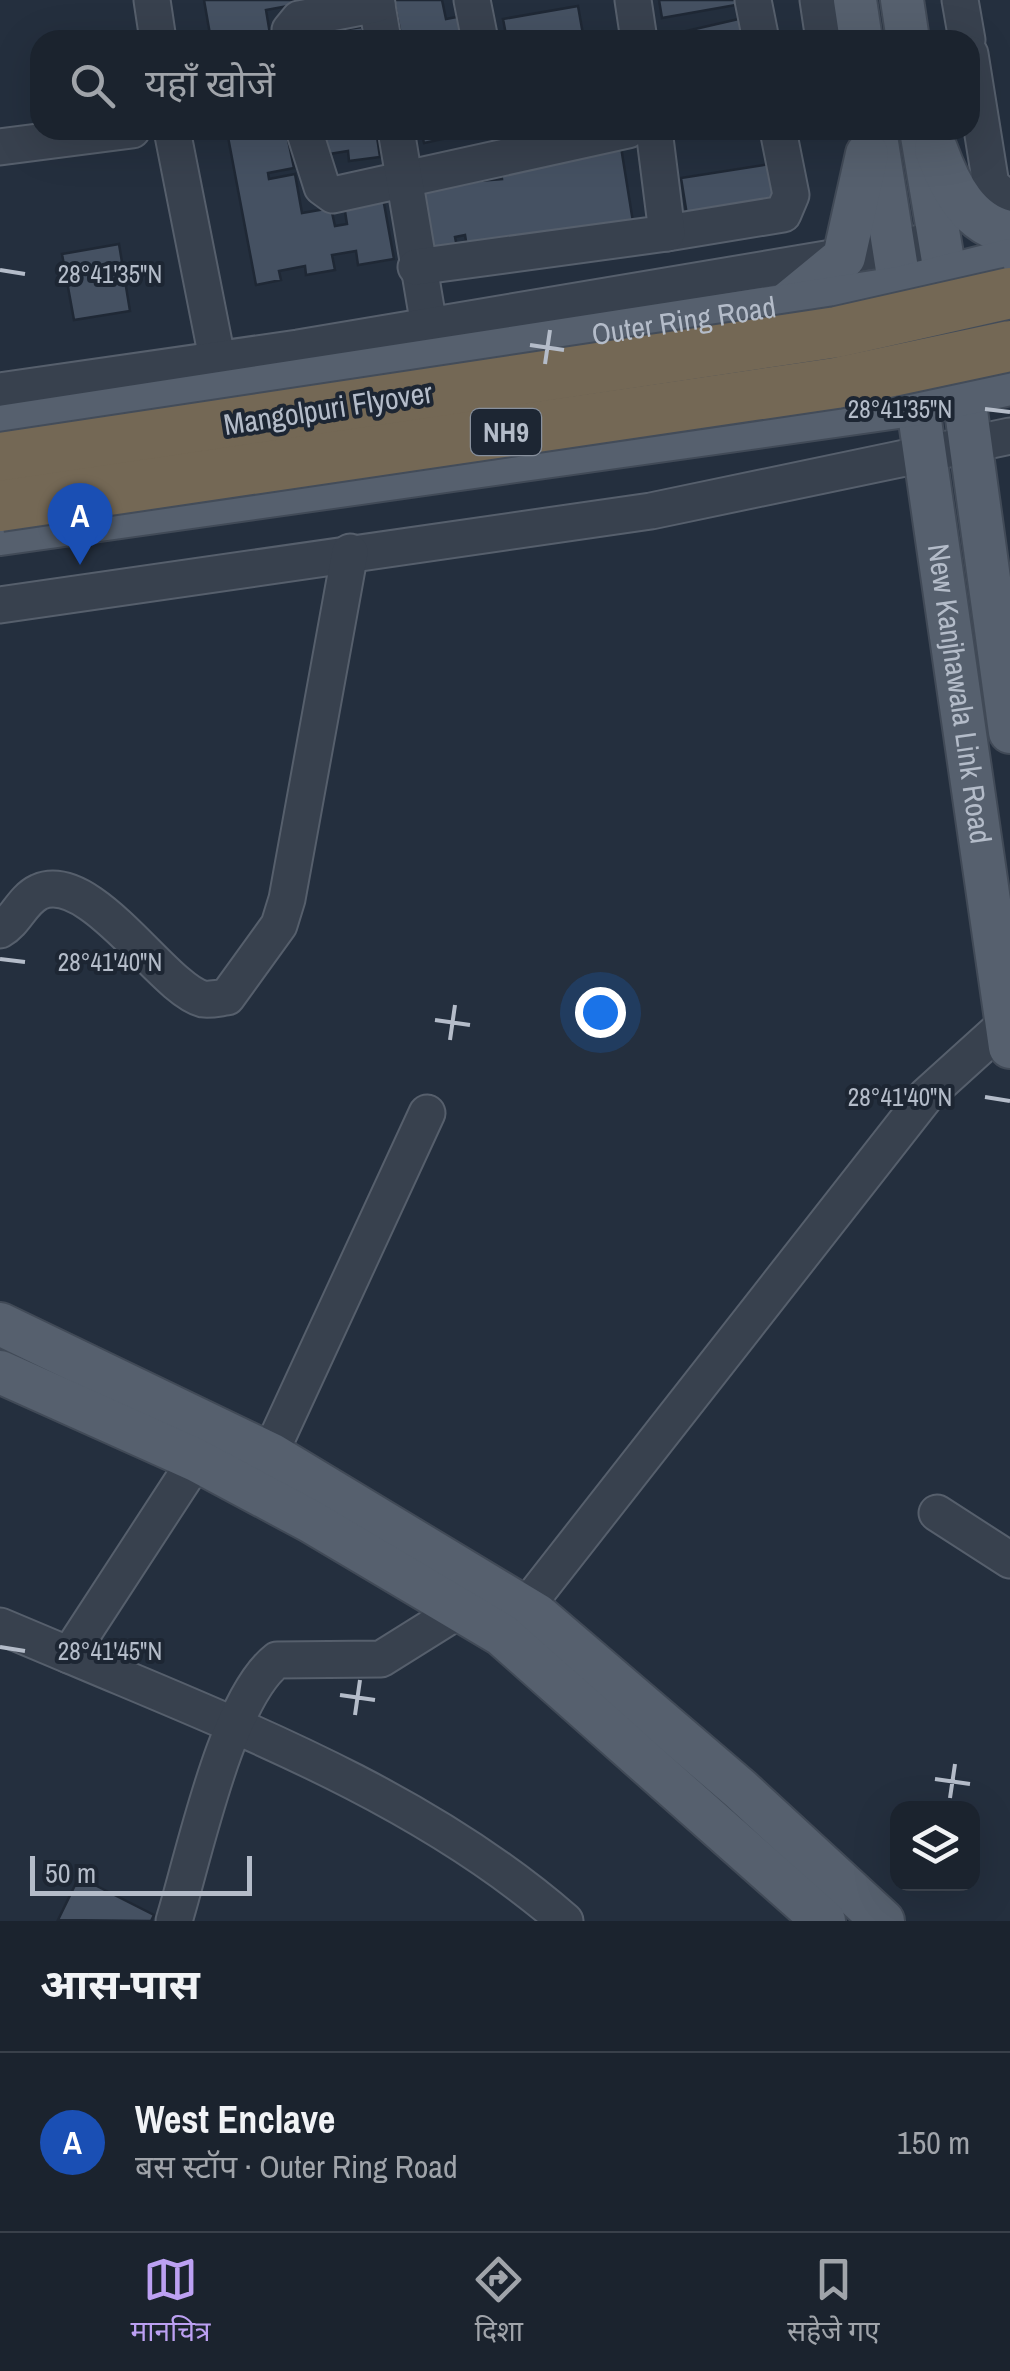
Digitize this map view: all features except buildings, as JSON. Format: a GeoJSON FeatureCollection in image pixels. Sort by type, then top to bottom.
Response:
{"type":"FeatureCollection","features":[{"type":"Feature","properties":{"kind":"highway","name":"Mangolpuri Flyover"},"geometry":{"type":"LineString","coordinates":[[0,458],[837,332],[1010,293]]}},
{"type":"Feature","properties":{"kind":"highway","name":"Mangolpuri Flyover"},"geometry":{"type":"LineString","coordinates":[[0,506],[836,383],[1010,346]]}},
{"type":"Feature","properties":{"kind":"main road"},"geometry":{"type":"LineString","coordinates":[[854,0],[859,30]]}},
{"type":"Feature","properties":{"kind":"main road"},"geometry":{"type":"LineString","coordinates":[[902,0],[906,30]]}},
{"type":"Feature","properties":{"kind":"main road"},"geometry":{"type":"LineString","coordinates":[[783,306],[844,257],[871,140]]}},
{"type":"Feature","properties":{"kind":"main road","name":"New Kanjhawala Link Road"},"geometry":{"type":"LineString","coordinates":[[875,140],[926,457],[1009,1030]]}},
{"type":"Feature","properties":{"kind":"main road","name":"New Kanjhawala Link Road"},"geometry":{"type":"LineString","coordinates":[[926,140],[965,394],[990,442],[1010,732]]}},
{"type":"Feature","properties":{"kind":"main road"},"geometry":{"type":"LineString","coordinates":[[929,140],[948,182],[980,221],[1010,232]]}},
{"type":"Feature","properties":{"kind":"main road","name":"Outer Ring Road"},"geometry":{"type":"LineString","coordinates":[[0,426],[783,306],[896,268],[942,259],[1010,260]]}},
{"type":"Feature","properties":{"kind":"main road"},"geometry":{"type":"LineString","coordinates":[[368,370],[393,478]]}},
{"type":"Feature","properties":{"kind":"main road"},"geometry":{"type":"LineString","coordinates":[[0,534],[918,404],[1010,384]]}},
{"type":"Feature","properties":{"kind":"main road"},"geometry":{"type":"LineString","coordinates":[[0,1324],[319,1503],[515,1622],[740,1789],[883,1921]]}},
{"type":"Feature","properties":{"kind":"main road"},"geometry":{"type":"LineString","coordinates":[[0,1372],[196,1460],[261,1472]]}},
{"type":"Feature","properties":{"kind":"main road"},"geometry":{"type":"LineString","coordinates":[[319,1503],[461,1609],[515,1622],[824,1921]]}},
{"type":"Feature","properties":{"kind":"street"},"geometry":{"type":"LineString","coordinates":[[152,0],[156,30]]}},
{"type":"Feature","properties":{"kind":"street"},"geometry":{"type":"LineString","coordinates":[[472,0],[478,30]]}},
{"type":"Feature","properties":{"kind":"street"},"geometry":{"type":"LineString","coordinates":[[632,0],[637,30]]}},
{"type":"Feature","properties":{"kind":"street"},"geometry":{"type":"LineString","coordinates":[[753,0],[759,30]]}},
{"type":"Feature","properties":{"kind":"street"},"geometry":{"type":"LineString","coordinates":[[818,0],[822,30]]}},
{"type":"Feature","properties":{"kind":"street"},"geometry":{"type":"LineString","coordinates":[[960,0],[966,30]]}},
{"type":"Feature","properties":{"kind":"street"},"geometry":{"type":"LineString","coordinates":[[292,30],[298,20],[377,2],[381,30]]}},
{"type":"Feature","properties":{"kind":"street"},"geometry":{"type":"LineString","coordinates":[[980,116],[991,185],[1010,201]]}},
{"type":"Feature","properties":{"kind":"street"},"geometry":{"type":"LineString","coordinates":[[0,146],[50,140]]}},
{"type":"Feature","properties":{"kind":"street"},"geometry":{"type":"LineString","coordinates":[[174,140],[217,358]]}},
{"type":"Feature","properties":{"kind":"street"},"geometry":{"type":"LineString","coordinates":[[308,140],[327,193],[404,182],[501,144],[537,140]]}},
{"type":"Feature","properties":{"kind":"street"},"geometry":{"type":"LineString","coordinates":[[398,140],[429,326]]}},
{"type":"Feature","properties":{"kind":"street"},"geometry":{"type":"LineString","coordinates":[[655,140],[667,234]]}},
{"type":"Feature","properties":{"kind":"street"},"geometry":{"type":"LineString","coordinates":[[416,267],[667,234],[783,214],[790,195],[780,140]]}},
{"type":"Feature","properties":{"kind":"street"},"geometry":{"type":"LineString","coordinates":[[0,391],[429,326],[844,257],[896,268]]}},
{"type":"Feature","properties":{"kind":"street"},"geometry":{"type":"LineString","coordinates":[[0,605],[651,511],[990,442]]}},
{"type":"Feature","properties":{"kind":"street"},"geometry":{"type":"LineString","coordinates":[[0,930],[42,890],[61,890],[128,933],[195,995],[227,997],[279,925],[287,899],[350,552]]}},
{"type":"Feature","properties":{"kind":"street"},"geometry":{"type":"LineString","coordinates":[[515,1622],[926,1096],[1009,1030]]}},
{"type":"Feature","properties":{"kind":"street"},"geometry":{"type":"LineString","coordinates":[[261,1472],[427,1113]]}},
{"type":"Feature","properties":{"kind":"street"},"geometry":{"type":"LineString","coordinates":[[70,1656],[196,1460]]}},
{"type":"Feature","properties":{"kind":"street"},"geometry":{"type":"LineString","coordinates":[[937,1513],[1010,1560]]}},
{"type":"Feature","properties":{"kind":"street"},"geometry":{"type":"LineString","coordinates":[[174,1921],[233,1725],[266,1668],[277,1660],[380,1659],[461,1609]]}},
{"type":"Feature","properties":{"kind":"street"},"geometry":{"type":"LineString","coordinates":[[0,1626],[233,1725],[439,1827],[565,1921]]}},
{"type":"Feature","properties":{"kind":"place","name":"West Enclave"},"geometry":{"type":"Point","coordinates":[80,565]}}]}
